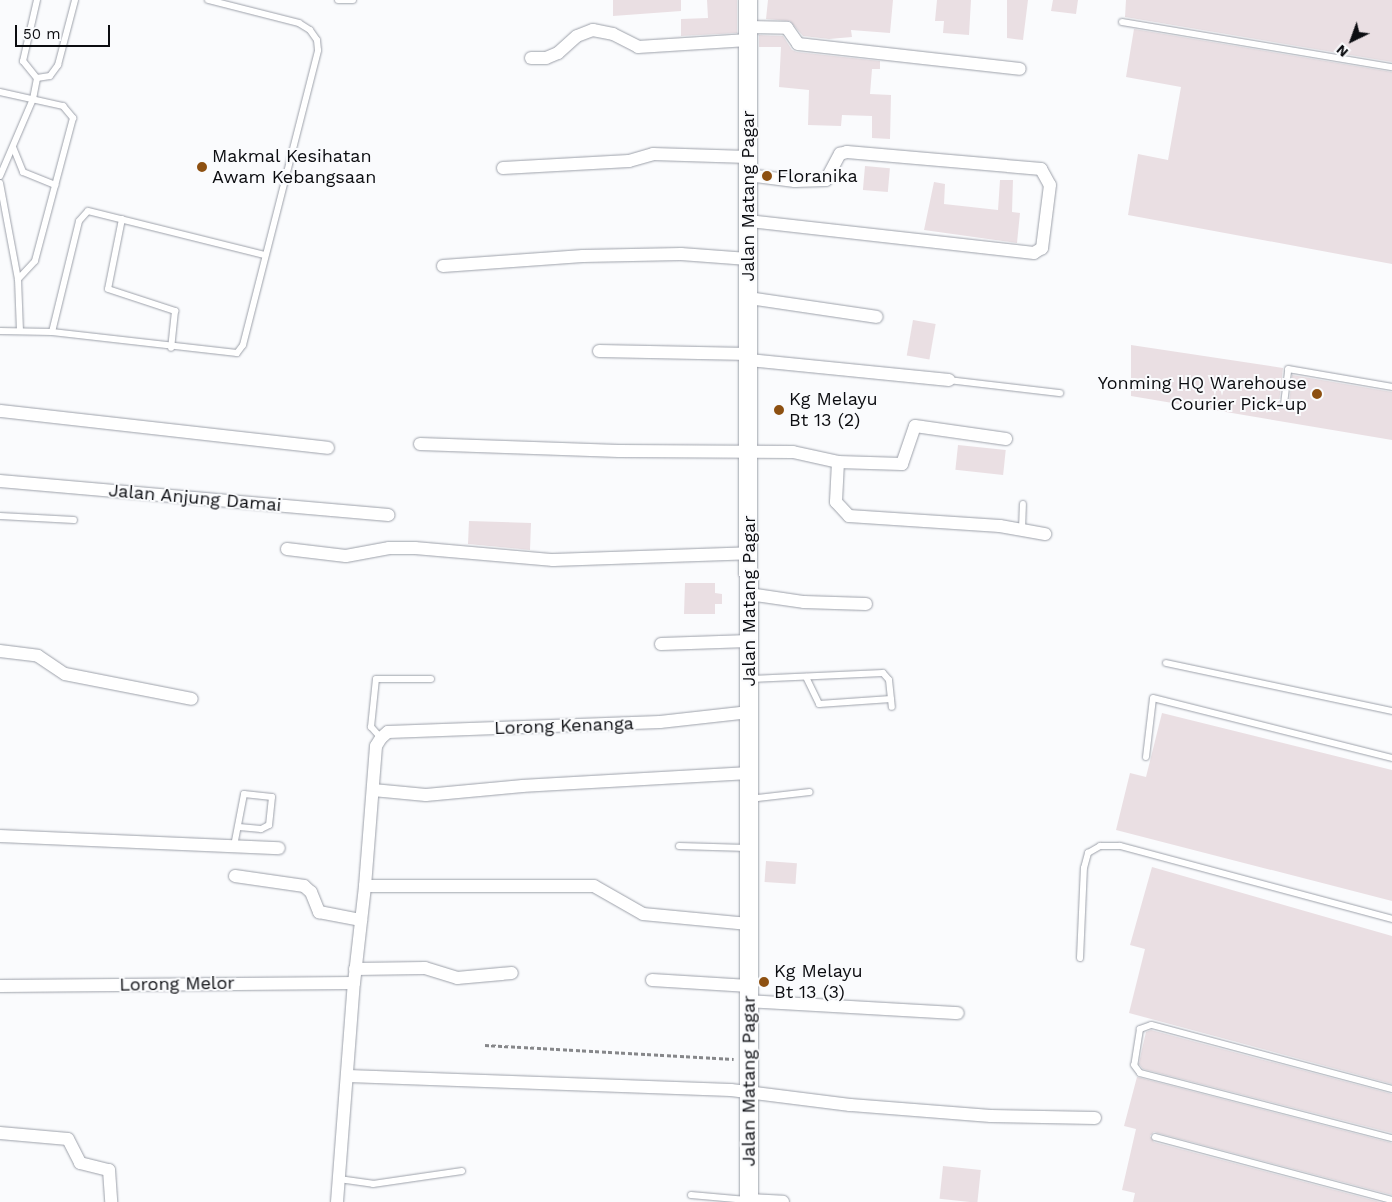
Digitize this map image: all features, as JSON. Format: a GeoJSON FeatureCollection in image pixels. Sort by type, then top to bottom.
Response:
{"type":"FeatureCollection","features":[{"type":"Feature","properties":{"kind":"main road","name":"Jalan Matang Pagar"},"geometry":{"type":"LineString","coordinates":[[748,0],[749,1201]]}},
{"type":"Feature","properties":{"kind":"street"},"geometry":{"type":"LineString","coordinates":[[531,58],[546,58],[558,53],[576,36],[593,30],[613,34],[638,47],[787,28],[798,44],[1020,69]]}},
{"type":"Feature","properties":{"kind":"street"},"geometry":{"type":"LineString","coordinates":[[748,175],[795,181],[826,180],[840,154],[847,152],[1041,169],[1050,185],[1042,248],[1034,253],[748,221]]}},
{"type":"Feature","properties":{"kind":"street"},"geometry":{"type":"LineString","coordinates":[[503,168],[629,161],[653,154],[748,157]]}},
{"type":"Feature","properties":{"kind":"street"},"geometry":{"type":"LineString","coordinates":[[443,266],[583,256],[681,254],[748,259]]}},
{"type":"Feature","properties":{"kind":"street"},"geometry":{"type":"LineString","coordinates":[[749,298],[877,317]]}},
{"type":"Feature","properties":{"kind":"street"},"geometry":{"type":"LineString","coordinates":[[599,351],[749,357],[949,380]]}},
{"type":"Feature","properties":{"kind":"street"},"geometry":{"type":"LineString","coordinates":[[0,411],[328,448]]}},
{"type":"Feature","properties":{"kind":"street"},"geometry":{"type":"LineString","coordinates":[[420,444],[610,451],[793,452],[838,462],[902,464],[915,426],[1006,439]]}},
{"type":"Feature","properties":{"kind":"street"},"geometry":{"type":"LineString","coordinates":[[838,462],[836,502],[849,516],[1022,530],[1045,534]]}},
{"type":"Feature","properties":{"kind":"street","name":"Jalan Anjung Damai"},"geometry":{"type":"LineString","coordinates":[[0,481],[389,514]]}},
{"type":"Feature","properties":{"kind":"street"},"geometry":{"type":"LineString","coordinates":[[287,549],[346,556],[389,548],[415,548],[552,560],[749,553]]}},
{"type":"Feature","properties":{"kind":"street"},"geometry":{"type":"LineString","coordinates":[[749,594],[804,602],[866,604]]}},
{"type":"Feature","properties":{"kind":"street"},"geometry":{"type":"LineString","coordinates":[[661,644],[749,641]]}},
{"type":"Feature","properties":{"kind":"street"},"geometry":{"type":"LineString","coordinates":[[0,651],[38,656],[65,674],[192,699]]}},
{"type":"Feature","properties":{"kind":"street","name":"Lorong Kenanga"},"geometry":{"type":"LineString","coordinates":[[381,738],[388,732],[660,722],[749,712]]}},
{"type":"Feature","properties":{"kind":"street"},"geometry":{"type":"LineString","coordinates":[[337,1202],[355,969],[365,886],[376,746],[381,738]]}},
{"type":"Feature","properties":{"kind":"street"},"geometry":{"type":"LineString","coordinates":[[373,790],[426,795],[523,786],[748,773]]}},
{"type":"Feature","properties":{"kind":"street"},"geometry":{"type":"LineString","coordinates":[[0,836],[279,848]]}},
{"type":"Feature","properties":{"kind":"street"},"geometry":{"type":"LineString","coordinates":[[235,876],[304,886],[311,892],[319,912],[361,920]]}},
{"type":"Feature","properties":{"kind":"street"},"geometry":{"type":"LineString","coordinates":[[365,886],[594,886],[643,914],[749,924]]}},
{"type":"Feature","properties":{"kind":"street"},"geometry":{"type":"LineString","coordinates":[[355,969],[425,968],[457,978],[512,973]]}},
{"type":"Feature","properties":{"kind":"street"},"geometry":{"type":"LineString","coordinates":[[652,980],[748,993],[958,1013]]}},
{"type":"Feature","properties":{"kind":"street","name":"Lorong Melor"},"geometry":{"type":"LineString","coordinates":[[0,986],[354,982]]}},
{"type":"Feature","properties":{"kind":"street"},"geometry":{"type":"LineString","coordinates":[[348,1076],[731,1090],[748,1094],[991,1116],[1095,1118]]}},
{"type":"Feature","properties":{"kind":"street"},"geometry":{"type":"LineString","coordinates":[[0,1133],[68,1140],[80,1163],[108,1170],[111,1202]]}},
{"type":"Feature","properties":{"kind":"street"},"geometry":{"type":"LineString","coordinates":[[749,1201],[784,1202]]}},
{"type":"Feature","properties":{"kind":"lane"},"geometry":{"type":"LineString","coordinates":[[37,0],[23,61],[28,71],[38,78],[50,76],[58,65],[75,0]]}},
{"type":"Feature","properties":{"kind":"lane"},"geometry":{"type":"LineString","coordinates":[[0,330],[52,332],[171,348],[237,353],[243,345],[318,50],[317,40],[310,30],[299,23],[208,0]]}},
{"type":"Feature","properties":{"kind":"lane"},"geometry":{"type":"LineString","coordinates":[[338,0],[353,0]]}},
{"type":"Feature","properties":{"kind":"lane"},"geometry":{"type":"LineString","coordinates":[[1122,22],[1392,67]]}},
{"type":"Feature","properties":{"kind":"lane"},"geometry":{"type":"LineString","coordinates":[[0,176],[33,99],[38,78]]}},
{"type":"Feature","properties":{"kind":"lane"},"geometry":{"type":"LineString","coordinates":[[0,92],[63,106],[73,118],[35,261],[18,279]]}},
{"type":"Feature","properties":{"kind":"lane"},"geometry":{"type":"LineString","coordinates":[[13,146],[23,172],[56,185]]}},
{"type":"Feature","properties":{"kind":"lane"},"geometry":{"type":"LineString","coordinates":[[0,183],[18,279],[20,331]]}},
{"type":"Feature","properties":{"kind":"lane"},"geometry":{"type":"LineString","coordinates":[[52,332],[82,216],[88,210],[265,255]]}},
{"type":"Feature","properties":{"kind":"lane"},"geometry":{"type":"LineString","coordinates":[[122,219],[108,289],[175,311],[171,348]]}},
{"type":"Feature","properties":{"kind":"lane"},"geometry":{"type":"LineString","coordinates":[[1284,404],[1288,369],[1392,387]]}},
{"type":"Feature","properties":{"kind":"lane"},"geometry":{"type":"LineString","coordinates":[[949,380],[1060,393]]}},
{"type":"Feature","properties":{"kind":"lane"},"geometry":{"type":"LineString","coordinates":[[1022,530],[1023,504]]}},
{"type":"Feature","properties":{"kind":"lane"},"geometry":{"type":"LineString","coordinates":[[0,516],[74,520]]}},
{"type":"Feature","properties":{"kind":"lane"},"geometry":{"type":"LineString","coordinates":[[1166,663],[1392,711]]}},
{"type":"Feature","properties":{"kind":"lane"},"geometry":{"type":"LineString","coordinates":[[750,680],[883,673],[889,680],[892,707]]}},
{"type":"Feature","properties":{"kind":"lane"},"geometry":{"type":"LineString","coordinates":[[806,677],[819,704],[892,699]]}},
{"type":"Feature","properties":{"kind":"lane"},"geometry":{"type":"LineString","coordinates":[[381,738],[371,727],[376,679],[431,679]]}},
{"type":"Feature","properties":{"kind":"lane"},"geometry":{"type":"LineString","coordinates":[[1146,757],[1153,698],[1392,758]]}},
{"type":"Feature","properties":{"kind":"lane"},"geometry":{"type":"LineString","coordinates":[[748,799],[810,792]]}},
{"type":"Feature","properties":{"kind":"lane"},"geometry":{"type":"LineString","coordinates":[[234,846],[244,794],[272,797],[269,825],[261,830],[239,827]]}},
{"type":"Feature","properties":{"kind":"lane"},"geometry":{"type":"LineString","coordinates":[[679,846],[748,848]]}},
{"type":"Feature","properties":{"kind":"lane"},"geometry":{"type":"LineString","coordinates":[[1080,958],[1084,868],[1088,853],[1100,846],[1120,846],[1392,919]]}},
{"type":"Feature","properties":{"kind":"lane"},"geometry":{"type":"LineString","coordinates":[[1392,1089],[1151,1025],[1140,1029],[1134,1065],[1140,1073],[1392,1138]]}},
{"type":"Feature","properties":{"kind":"lane"},"geometry":{"type":"LineString","coordinates":[[1155,1136],[1392,1200]]}},
{"type":"Feature","properties":{"kind":"lane"},"geometry":{"type":"LineString","coordinates":[[339,1179],[374,1184],[462,1171]]}},
{"type":"Feature","properties":{"kind":"lane"},"geometry":{"type":"LineString","coordinates":[[691,1195],[749,1201]]}},
{"type":"Feature","properties":{"kind":"path"},"geometry":{"type":"LineString","coordinates":[[485,1045],[748,1060]]}},
{"type":"Feature","properties":{"kind":"building"},"geometry":{"type":"Polygon","coordinates":[[[613,0],[681,0],[681,11],[613,16],[613,0]]]}},
{"type":"Feature","properties":{"kind":"building"},"geometry":{"type":"Polygon","coordinates":[[[707,0],[737,0],[737,33],[681,36],[681,19],[708,18],[707,0]]]}},
{"type":"Feature","properties":{"kind":"building"},"geometry":{"type":"Polygon","coordinates":[[[768,0],[893,0],[890,33],[851,30],[852,37],[829,39],[803,36],[790,21],[766,19],[768,0]]]}},
{"type":"Feature","properties":{"kind":"building"},"geometry":{"type":"Polygon","coordinates":[[[937,0],[971,0],[969,35],[943,33],[944,21],[935,21],[937,0]]]}},
{"type":"Feature","properties":{"kind":"building"},"geometry":{"type":"Polygon","coordinates":[[[1007,0],[1028,0],[1023,40],[1007,38],[1007,0]]]}},
{"type":"Feature","properties":{"kind":"building"},"geometry":{"type":"Polygon","coordinates":[[[1053,0],[1078,0],[1076,14],[1051,11],[1053,0]]]}},
{"type":"Feature","properties":{"kind":"building"},"geometry":{"type":"Polygon","coordinates":[[[1126,0],[1392,0],[1392,62],[1125,17],[1126,0]]]}},
{"type":"Feature","properties":{"kind":"building"},"geometry":{"type":"Polygon","coordinates":[[[1134,29],[1392,72],[1392,264],[1128,215],[1138,154],[1168,160],[1181,87],[1126,77],[1134,29]]]}},
{"type":"Feature","properties":{"kind":"building"},"geometry":{"type":"Polygon","coordinates":[[[759,35],[783,36],[792,50],[797,52],[880,61],[880,69],[872,69],[870,94],[891,95],[890,139],[872,138],[872,116],[842,115],[841,126],[808,125],[809,90],[779,87],[781,47],[759,47],[759,35]]]}},
{"type":"Feature","properties":{"kind":"building"},"geometry":{"type":"Polygon","coordinates":[[[865,166],[890,168],[888,192],[863,190],[865,166]]]}},
{"type":"Feature","properties":{"kind":"building"},"geometry":{"type":"Polygon","coordinates":[[[1000,180],[1013,180],[1012,212],[1020,213],[1017,243],[924,230],[934,182],[945,184],[944,204],[998,210],[1000,180]]]}},
{"type":"Feature","properties":{"kind":"building"},"geometry":{"type":"Polygon","coordinates":[[[913,320],[936,324],[929,359],[907,355],[913,320]]]}},
{"type":"Feature","properties":{"kind":"building"},"geometry":{"type":"Polygon","coordinates":[[[1131,345],[1283,368],[1279,403],[1283,409],[1289,405],[1292,375],[1392,392],[1392,440],[1131,396],[1131,345]]]}},
{"type":"Feature","properties":{"kind":"building"},"geometry":{"type":"Polygon","coordinates":[[[958,445],[1006,450],[1003,475],[955,470],[958,445]]]}},
{"type":"Feature","properties":{"kind":"building"},"geometry":{"type":"Polygon","coordinates":[[[469,521],[531,523],[530,550],[468,544],[469,521]]]}},
{"type":"Feature","properties":{"kind":"building"},"geometry":{"type":"Polygon","coordinates":[[[685,583],[715,583],[715,593],[722,594],[722,604],[715,604],[715,614],[684,614],[685,583]]]}},
{"type":"Feature","properties":{"kind":"building"},"geometry":{"type":"Polygon","coordinates":[[[1162,713],[1392,770],[1392,901],[1116,830],[1130,773],[1146,777],[1162,713]]]}},
{"type":"Feature","properties":{"kind":"building"},"geometry":{"type":"Polygon","coordinates":[[[766,861],[797,863],[795,884],[765,882],[766,861]]]}},
{"type":"Feature","properties":{"kind":"building"},"geometry":{"type":"Polygon","coordinates":[[[1152,867],[1392,936],[1392,1084],[1129,1013],[1145,949],[1130,945],[1152,867]]]}},
{"type":"Feature","properties":{"kind":"building"},"geometry":{"type":"Polygon","coordinates":[[[1151,1030],[1392,1094],[1392,1133],[1143,1069],[1139,1064],[1142,1049],[1146,1032],[1151,1030]]]}},
{"type":"Feature","properties":{"kind":"building"},"geometry":{"type":"Polygon","coordinates":[[[1137,1077],[1392,1143],[1392,1195],[1154,1132],[1150,1136],[1154,1142],[1380,1202],[1133,1202],[1135,1193],[1122,1190],[1136,1129],[1124,1126],[1137,1077]]]}},
{"type":"Feature","properties":{"kind":"building"},"geometry":{"type":"Polygon","coordinates":[[[943,1166],[981,1170],[977,1202],[940,1199],[943,1166]]]}},
{"type":"Feature","properties":{"kind":"place","name":"Makmal Kesihatan Awam Kebangsaan"},"geometry":{"type":"Point","coordinates":[202,167]}},
{"type":"Feature","properties":{"kind":"place","name":"Floranika"},"geometry":{"type":"Point","coordinates":[767,176]}},
{"type":"Feature","properties":{"kind":"place","name":"Yonming HQ Warehouse Courier Pick-up"},"geometry":{"type":"Point","coordinates":[1317,394]}},
{"type":"Feature","properties":{"kind":"place","name":"Kg Melayu Bt 13 (2)"},"geometry":{"type":"Point","coordinates":[779,410]}},
{"type":"Feature","properties":{"kind":"place","name":"Kg Melayu Bt 13 (3)"},"geometry":{"type":"Point","coordinates":[764,982]}}]}
